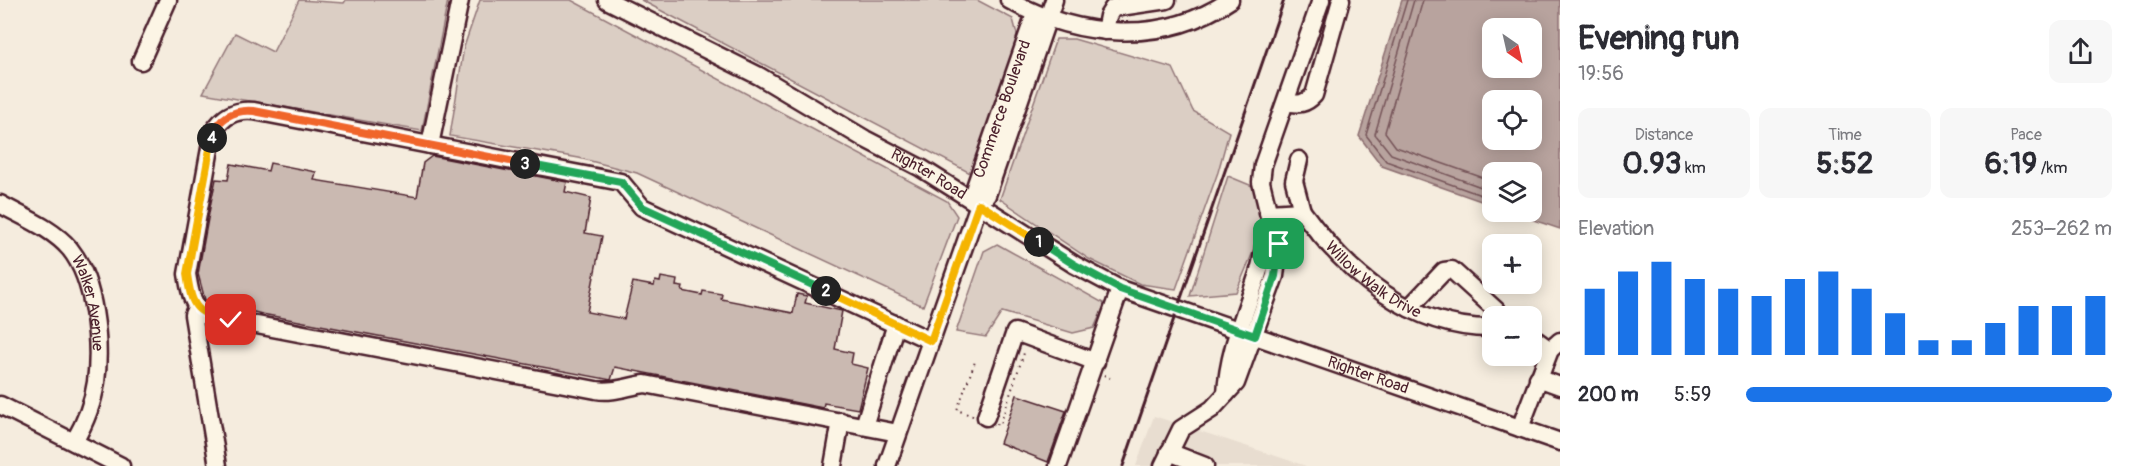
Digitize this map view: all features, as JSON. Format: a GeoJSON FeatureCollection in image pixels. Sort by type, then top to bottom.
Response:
{"type":"FeatureCollection","features":[{"type":"Feature","properties":{"kind":"street"},"geometry":{"type":"LineString","coordinates":[[141,62],[168,0]]}},
{"type":"Feature","properties":{"kind":"street"},"geometry":{"type":"LineString","coordinates":[[430,146],[460,0]]}},
{"type":"Feature","properties":{"kind":"street","name":"Righter Road"},"geometry":{"type":"LineString","coordinates":[[607,0],[759,75],[865,139],[921,168],[1075,265],[1120,289],[1560,442]]}},
{"type":"Feature","properties":{"kind":"street"},"geometry":{"type":"LineString","coordinates":[[1010,0],[1042,17],[1105,31],[1143,31],[1178,25],[1208,13],[1230,0]]}},
{"type":"Feature","properties":{"kind":"street","name":"Commerce Boulevard"},"geometry":{"type":"LineString","coordinates":[[887,466],[979,204],[987,195],[1042,17],[1054,0]]}},
{"type":"Feature","properties":{"kind":"street"},"geometry":{"type":"LineString","coordinates":[[1105,31],[1107,16],[1113,8],[1167,0]]}},
{"type":"Feature","properties":{"kind":"street"},"geometry":{"type":"LineString","coordinates":[[1205,466],[1166,459],[1181,429],[1212,409],[1236,383],[1255,336],[1275,276],[1280,253],[1262,182],[1263,165],[1321,0]]}},
{"type":"Feature","properties":{"kind":"street"},"geometry":{"type":"LineString","coordinates":[[1286,102],[1296,104],[1305,102],[1314,95],[1341,0]]}},
{"type":"Feature","properties":{"kind":"street"},"geometry":{"type":"LineString","coordinates":[[898,433],[645,384],[611,393],[205,315],[196,308],[190,296],[188,259],[213,132],[227,116],[238,111],[254,111],[621,182],[642,207],[931,341]]}},
{"type":"Feature","properties":{"kind":"street"},"geometry":{"type":"LineString","coordinates":[[1270,220],[1302,212],[1294,181],[1299,160]]}},
{"type":"Feature","properties":{"kind":"street","name":"Walker Avenue"},"geometry":{"type":"LineString","coordinates":[[0,204],[52,233],[68,247],[86,277],[98,348],[96,382],[86,421],[74,442]]}},
{"type":"Feature","properties":{"kind":"street","name":"Willow Walk Drive"},"geometry":{"type":"LineString","coordinates":[[1302,212],[1326,244],[1360,278],[1409,308],[1444,322],[1472,329],[1482,328]]}},
{"type":"Feature","properties":{"kind":"street"},"geometry":{"type":"LineString","coordinates":[[1226,394],[1238,330],[1260,266],[1270,220]]}},
{"type":"Feature","properties":{"kind":"street"},"geometry":{"type":"LineString","coordinates":[[1409,308],[1444,271],[1452,270],[1492,306]]}},
{"type":"Feature","properties":{"kind":"street"},"geometry":{"type":"LineString","coordinates":[[1058,466],[1120,289]]}},
{"type":"Feature","properties":{"kind":"street"},"geometry":{"type":"LineString","coordinates":[[196,308],[193,315],[218,466]]}},
{"type":"Feature","properties":{"kind":"street"},"geometry":{"type":"LineString","coordinates":[[864,426],[896,324]]}},
{"type":"Feature","properties":{"kind":"street"},"geometry":{"type":"LineString","coordinates":[[985,419],[1015,332],[1096,362]]}},
{"type":"Feature","properties":{"kind":"street"},"geometry":{"type":"LineString","coordinates":[[1520,428],[1538,378],[1555,346]]}},
{"type":"Feature","properties":{"kind":"street"},"geometry":{"type":"LineString","coordinates":[[1538,378],[1560,386]]}},
{"type":"Feature","properties":{"kind":"street"},"geometry":{"type":"LineString","coordinates":[[0,405],[121,466]]}},
{"type":"Feature","properties":{"kind":"street"},"geometry":{"type":"LineString","coordinates":[[833,466],[842,422]]}},
{"type":"Feature","properties":{"kind":"path"},"geometry":{"type":"LineString","coordinates":[[976,359],[957,410],[1000,425],[1026,347]]}},
{"type":"Feature","properties":{"kind":"shaded area"},"geometry":{"type":"Polygon","coordinates":[[[299,0],[344,3],[346,0],[448,0],[422,131],[203,93],[235,33],[273,52],[299,0]]]}},
{"type":"Feature","properties":{"kind":"shaded area"},"geometry":{"type":"Polygon","coordinates":[[[480,0],[571,0],[947,201],[957,216],[923,306],[637,173],[579,158],[450,136],[464,47],[480,0]]]}},
{"type":"Feature","properties":{"kind":"shaded area"},"geometry":{"type":"Polygon","coordinates":[[[641,0],[977,0],[1013,19],[1019,42],[972,174],[641,0]]]}},
{"type":"Feature","properties":{"kind":"shaded area"},"geometry":{"type":"Polygon","coordinates":[[[1056,39],[1074,39],[1173,68],[1193,111],[1229,132],[1218,172],[1176,289],[1140,284],[1089,259],[1000,199],[1056,39]]]}},
{"type":"Feature","properties":{"kind":"shaded area"},"geometry":{"type":"Polygon","coordinates":[[[1228,176],[1262,190],[1262,231],[1236,292],[1190,296],[1228,176]]]}},
{"type":"Feature","properties":{"kind":"shaded area"},"geometry":{"type":"Polygon","coordinates":[[[997,244],[1105,304],[1094,328],[1073,333],[1002,312],[986,337],[956,332],[984,251],[997,244]]]}},
{"type":"Feature","properties":{"kind":"shaded area"},"geometry":{"type":"Polygon","coordinates":[[[1154,416],[1306,466],[1136,466],[1154,416]]]}},
{"type":"Feature","properties":{"kind":"water"},"geometry":{"type":"Polygon","coordinates":[[[1402,0],[1560,0],[1560,229],[1539,222],[1542,222],[1542,162],[1482,162],[1482,201],[1382,166],[1359,136],[1402,0]]]}},
{"type":"Feature","properties":{"kind":"building"},"geometry":{"type":"Polygon","coordinates":[[[432,156],[567,182],[565,192],[591,198],[585,233],[602,236],[587,312],[624,319],[633,282],[654,286],[655,281],[660,282],[661,277],[677,280],[676,286],[683,287],[682,291],[702,295],[703,291],[722,294],[721,299],[793,313],[797,294],[807,296],[805,303],[842,311],[835,349],[853,353],[851,364],[868,368],[858,409],[824,403],[823,408],[615,367],[611,380],[262,314],[205,300],[198,274],[211,202],[216,179],[228,180],[231,164],[268,171],[270,163],[316,172],[314,180],[417,197],[423,163],[432,156]]]}},
{"type":"Feature","properties":{"kind":"building"},"geometry":{"type":"Polygon","coordinates":[[[1017,395],[1066,411],[1048,462],[1000,443],[1017,395]]]}},
{"type":"Feature","properties":{"kind":"railway"},"geometry":{"type":"LineString","coordinates":[[1123,466],[1284,0]]}},
{"type":"Feature","properties":{"kind":"route"},"geometry":{"type":"LineString","coordinates":[[231,320],[205,315],[196,308],[190,296],[187,274],[188,259],[213,132],[227,116],[246,110],[621,182],[642,207],[931,341],[979,204],[1075,265],[1120,289],[1255,336],[1275,276],[1280,253],[1279,244]]}}]}
